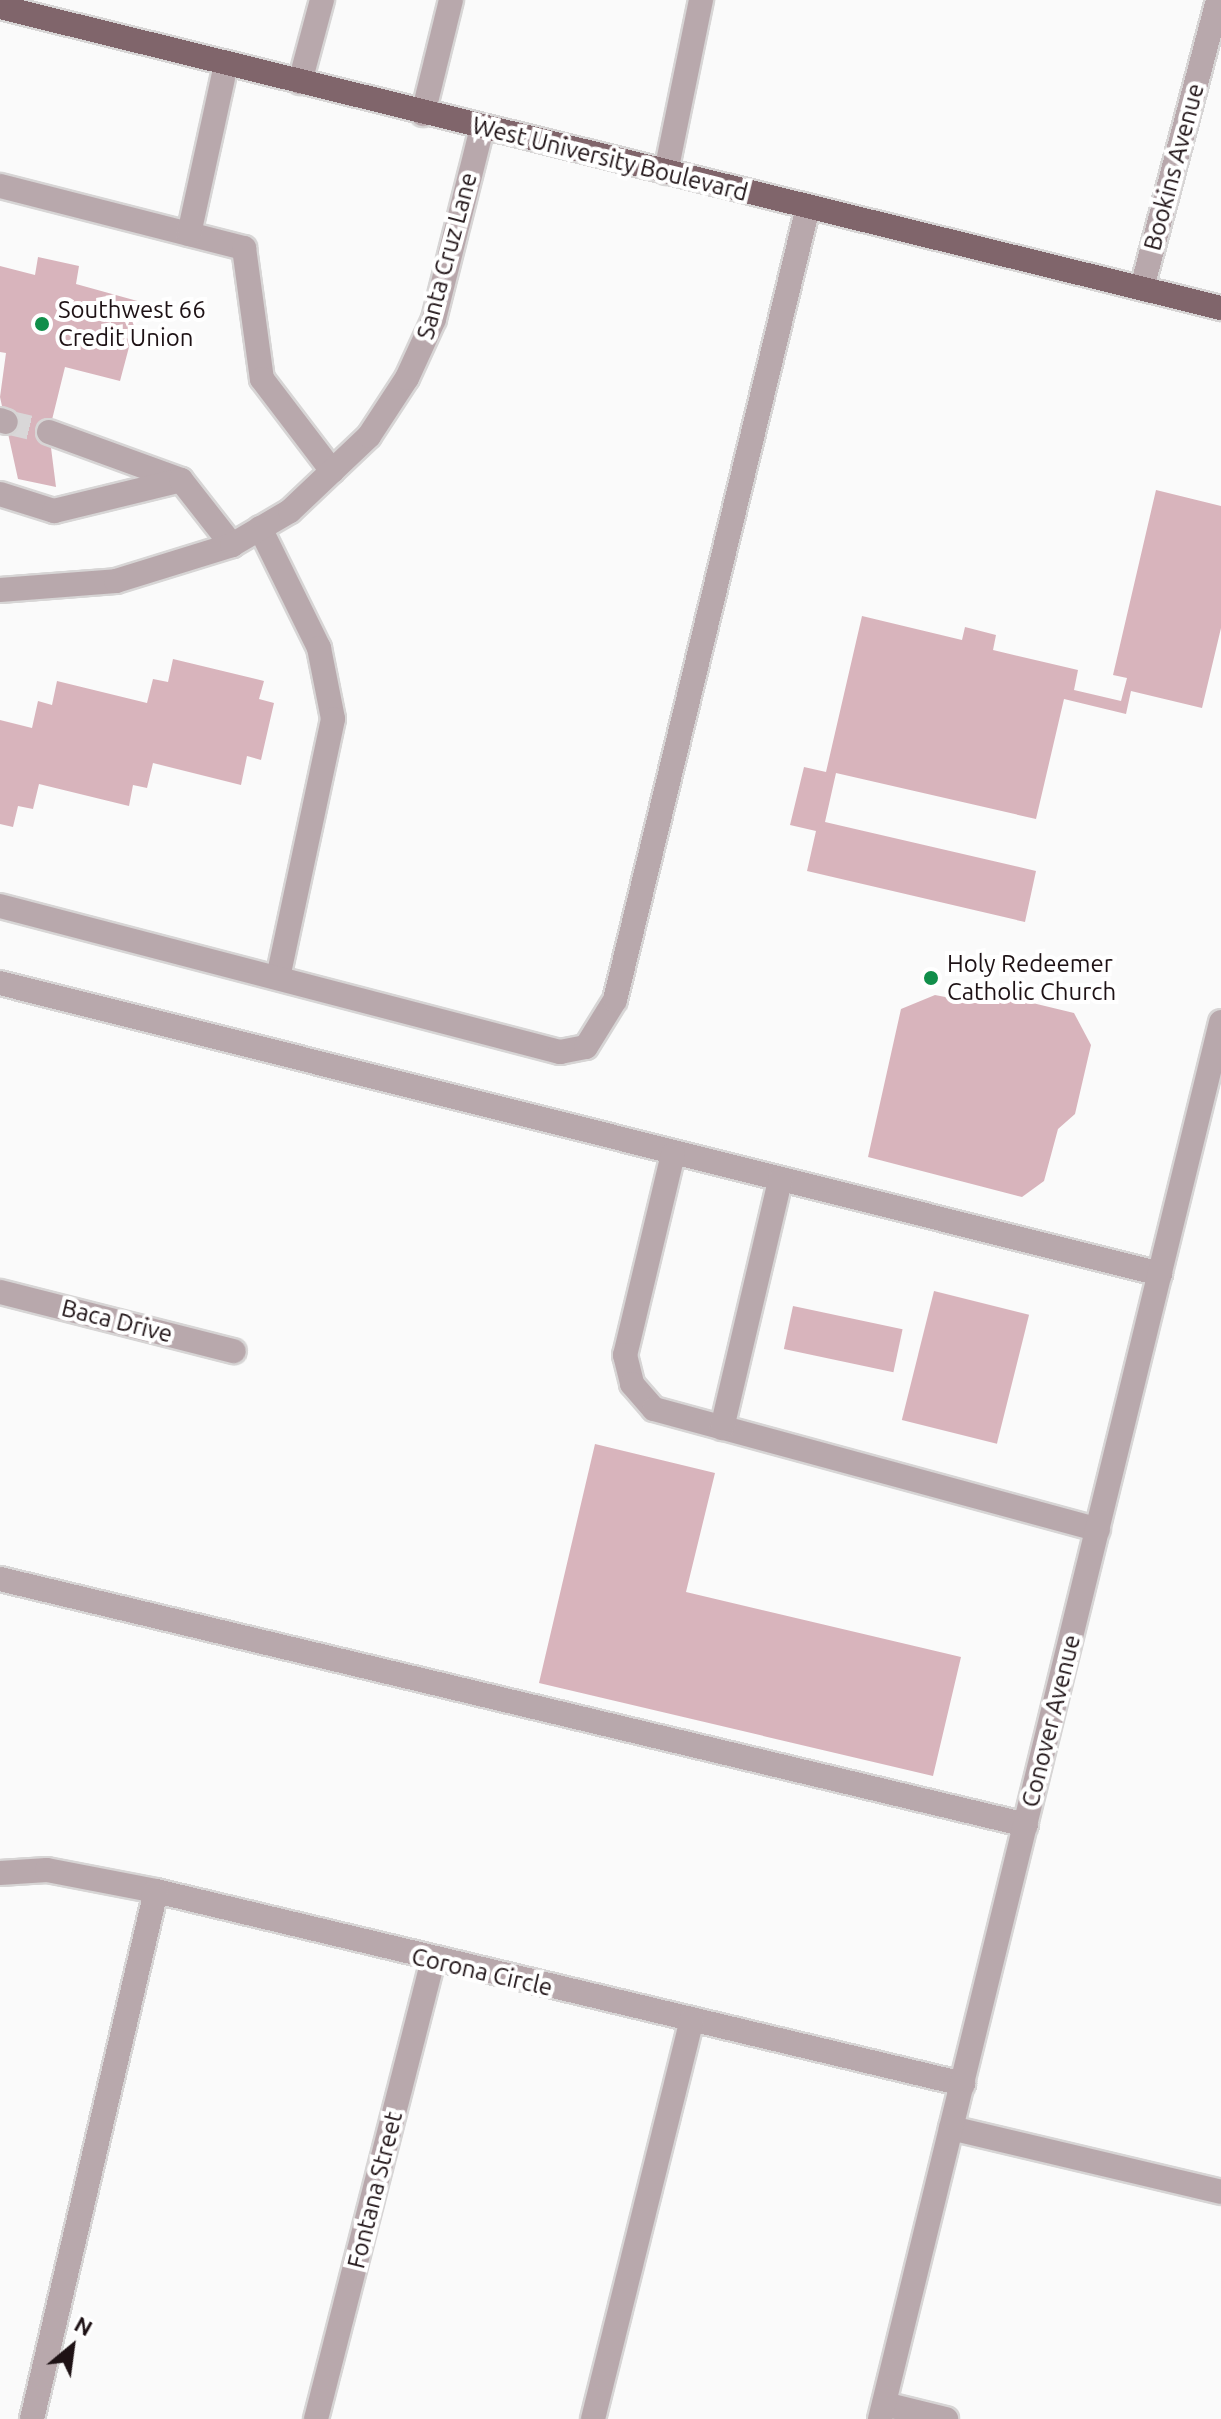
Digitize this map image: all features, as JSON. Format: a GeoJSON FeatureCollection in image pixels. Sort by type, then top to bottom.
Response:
{"type":"FeatureCollection","features":[{"type":"Feature","properties":{"kind":"main road","name":"West University Boulevard"},"geometry":{"type":"LineString","coordinates":[[0,7],[27,7],[226,64],[423,114],[1221,308]]}},
{"type":"Feature","properties":{"kind":"street"},"geometry":{"type":"LineString","coordinates":[[300,82],[322,0]]}},
{"type":"Feature","properties":{"kind":"street"},"geometry":{"type":"LineString","coordinates":[[423,114],[451,0]]}},
{"type":"Feature","properties":{"kind":"street"},"geometry":{"type":"LineString","coordinates":[[666,172],[701,0]]}},
{"type":"Feature","properties":{"kind":"street","name":"Bookins Avenue"},"geometry":{"type":"LineString","coordinates":[[1142,288],[1218,0]]}},
{"type":"Feature","properties":{"kind":"street"},"geometry":{"type":"LineString","coordinates":[[189,234],[226,64]]}},
{"type":"Feature","properties":{"kind":"street","name":"Santa Cruz Lane"},"geometry":{"type":"LineString","coordinates":[[0,590],[116,581],[232,545],[290,511],[332,471],[391,407],[422,348],[482,128]]}},
{"type":"Feature","properties":{"kind":"street"},"geometry":{"type":"LineString","coordinates":[[0,186],[244,248],[262,379],[332,471]]}},
{"type":"Feature","properties":{"kind":"street"},"geometry":{"type":"LineString","coordinates":[[0,906],[560,1052],[586,1047],[604,1025],[808,207]]}},
{"type":"Feature","properties":{"kind":"street"},"geometry":{"type":"LineString","coordinates":[[49,432],[181,480],[232,545]]}},
{"type":"Feature","properties":{"kind":"street"},"geometry":{"type":"LineString","coordinates":[[0,494],[54,511],[181,480]]}},
{"type":"Feature","properties":{"kind":"street"},"geometry":{"type":"LineString","coordinates":[[260,528],[319,648],[333,719],[278,977]]}},
{"type":"Feature","properties":{"kind":"street"},"geometry":{"type":"LineString","coordinates":[[0,983],[1160,1274]]}},
{"type":"Feature","properties":{"kind":"street","name":"Conover Avenue"},"geometry":{"type":"LineString","coordinates":[[882,2412],[1160,1274],[1209,1120],[1221,1022]]}},
{"type":"Feature","properties":{"kind":"street"},"geometry":{"type":"LineString","coordinates":[[673,1154],[625,1355],[632,1384],[654,1409],[1098,1530]]}},
{"type":"Feature","properties":{"kind":"street"},"geometry":{"type":"LineString","coordinates":[[722,1428],[780,1181]]}},
{"type":"Feature","properties":{"kind":"street","name":"Baca Drive"},"geometry":{"type":"LineString","coordinates":[[0,1292],[234,1351]]}},
{"type":"Feature","properties":{"kind":"street"},"geometry":{"type":"LineString","coordinates":[[0,1579],[1026,1825]]}},
{"type":"Feature","properties":{"kind":"street","name":"Corona Circle"},"geometry":{"type":"LineString","coordinates":[[0,1873],[47,1870],[156,1891],[433,1960],[963,2084]]}},
{"type":"Feature","properties":{"kind":"street"},"geometry":{"type":"LineString","coordinates":[[32,2419],[156,1891]]}},
{"type":"Feature","properties":{"kind":"street","name":"Fontana Street"},"geometry":{"type":"LineString","coordinates":[[316,2419],[433,1960]]}},
{"type":"Feature","properties":{"kind":"street"},"geometry":{"type":"LineString","coordinates":[[593,2419],[692,2020]]}},
{"type":"Feature","properties":{"kind":"street"},"geometry":{"type":"LineString","coordinates":[[951,2128],[1221,2192]]}},
{"type":"Feature","properties":{"kind":"street"},"geometry":{"type":"LineString","coordinates":[[882,2412],[946,2419]]}},
{"type":"Feature","properties":{"kind":"building"},"geometry":{"type":"Polygon","coordinates":[[[38,257],[79,266],[76,284],[141,302],[120,381],[65,367],[49,432],[56,487],[18,479],[0,397],[6,353],[0,352],[0,266],[35,275],[38,257]]]}},
{"type":"Feature","properties":{"kind":"building"},"geometry":{"type":"Polygon","coordinates":[[[1156,490],[1221,506],[1221,628],[1202,708],[1131,691],[1126,714],[1064,699],[1036,819],[836,773],[825,822],[1036,871],[1025,922],[807,871],[816,831],[790,825],[804,767],[826,772],[862,616],[962,640],[965,627],[996,635],[993,650],[1078,670],[1074,690],[1121,701],[1127,678],[1113,675],[1156,490]]]}},
{"type":"Feature","properties":{"kind":"building"},"geometry":{"type":"Polygon","coordinates":[[[173,659],[264,681],[259,699],[274,703],[261,760],[247,756],[241,785],[153,763],[147,788],[133,785],[129,806],[39,784],[33,809],[18,806],[13,827],[0,824],[0,720],[32,728],[38,701],[52,705],[57,681],[147,703],[153,679],[168,682],[173,659]]]}},
{"type":"Feature","properties":{"kind":"building"},"geometry":{"type":"Polygon","coordinates":[[[995,994],[1074,1013],[1091,1045],[1075,1114],[1058,1129],[1044,1181],[1022,1197],[868,1157],[901,1009],[935,995],[981,1004],[995,994]]]}},
{"type":"Feature","properties":{"kind":"building"},"geometry":{"type":"Polygon","coordinates":[[[934,1291],[1029,1315],[997,1444],[902,1420],[934,1291]]]}},
{"type":"Feature","properties":{"kind":"building"},"geometry":{"type":"Polygon","coordinates":[[[793,1306],[903,1329],[893,1372],[784,1349],[793,1306]]]}},
{"type":"Feature","properties":{"kind":"building"},"geometry":{"type":"Polygon","coordinates":[[[595,1444],[715,1473],[686,1592],[961,1657],[933,1776],[539,1683],[595,1444]]]}},
{"type":"Feature","properties":{"kind":"tunnel"},"geometry":{"type":"LineString","coordinates":[[6,422],[49,432]]}},
{"type":"Feature","properties":{"kind":"place","name":"Southwest 66 Credit Union"},"geometry":{"type":"Point","coordinates":[42,324]}},
{"type":"Feature","properties":{"kind":"place","name":"Holy Redeemer Catholic Church"},"geometry":{"type":"Point","coordinates":[931,978]}}]}
